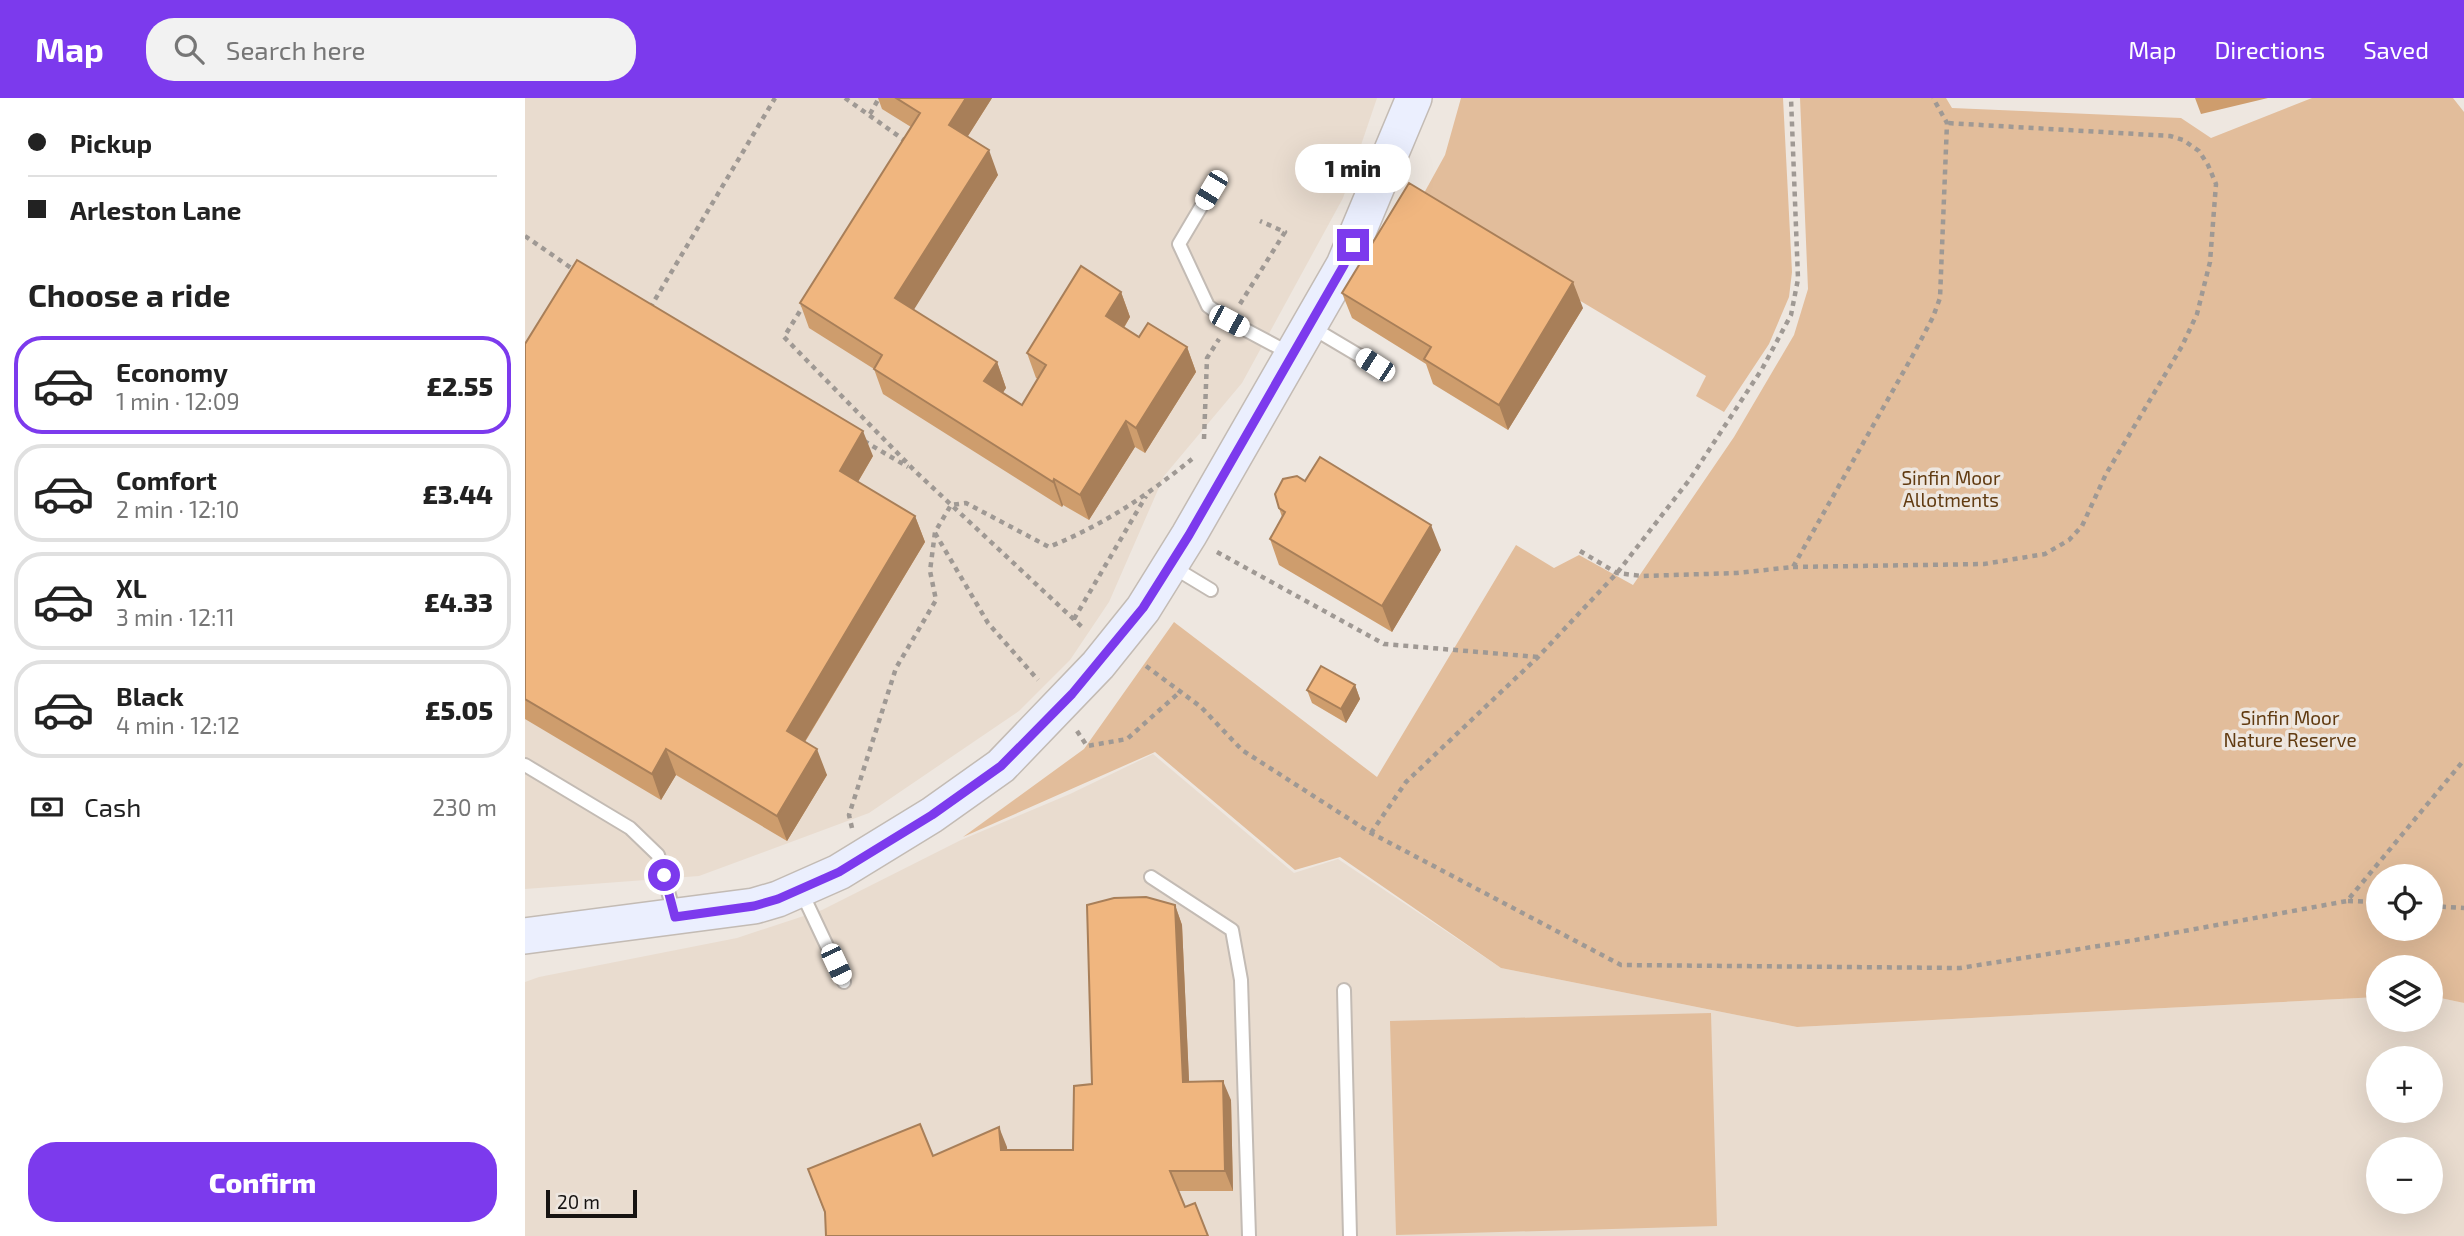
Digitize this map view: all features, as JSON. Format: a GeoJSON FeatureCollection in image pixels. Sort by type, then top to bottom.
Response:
{"type":"FeatureCollection","features":[{"type":"Feature","properties":{"kind":"street"},"geometry":{"type":"LineString","coordinates":[[525,936],[754,906],[800,890],[859,860],[932,815],[1001,766],[1098,665],[1143,608],[1189,535],[1344,265],[1414,98]]}},
{"type":"Feature","properties":{"kind":"lane"},"geometry":{"type":"LineString","coordinates":[[1211,190],[1179,244],[1209,306],[1229,321],[1300,340],[1375,365]]}},
{"type":"Feature","properties":{"kind":"lane"},"geometry":{"type":"LineString","coordinates":[[1170,565],[1211,590]]}},
{"type":"Feature","properties":{"kind":"lane"},"geometry":{"type":"LineString","coordinates":[[525,765],[630,828],[658,855],[675,917]]}},
{"type":"Feature","properties":{"kind":"lane"},"geometry":{"type":"LineString","coordinates":[[1151,877],[1232,930],[1241,980],[1249,1236]]}},
{"type":"Feature","properties":{"kind":"lane"},"geometry":{"type":"LineString","coordinates":[[800,890],[844,982]]}},
{"type":"Feature","properties":{"kind":"lane"},"geometry":{"type":"LineString","coordinates":[[1344,990],[1350,1236]]}},
{"type":"Feature","properties":{"kind":"path"},"geometry":{"type":"LineString","coordinates":[[647,313],[775,98]]}},
{"type":"Feature","properties":{"kind":"path"},"geometry":{"type":"LineString","coordinates":[[845,98],[904,140],[897,152]]}},
{"type":"Feature","properties":{"kind":"path"},"geometry":{"type":"LineString","coordinates":[[870,114],[880,98]]}},
{"type":"Feature","properties":{"kind":"path"},"geometry":{"type":"LineString","coordinates":[[1371,833],[1406,782],[1538,657],[1617,573],[1690,479],[1762,369],[1791,315],[1798,279],[1791,98]]}},
{"type":"Feature","properties":{"kind":"path"},"geometry":{"type":"LineString","coordinates":[[1793,567],[1913,355],[1940,298],[1947,123],[1933,98]]}},
{"type":"Feature","properties":{"kind":"path"},"geometry":{"type":"LineString","coordinates":[[1580,551],[1617,573],[1655,575],[1737,573],[1793,567],[1984,564],[2045,554],[2069,540],[2082,526],[2106,474],[2182,346],[2197,314],[2210,262],[2216,184],[2199,151],[2170,136],[1947,123]]}},
{"type":"Feature","properties":{"kind":"path"},"geometry":{"type":"LineString","coordinates":[[525,236],[574,271],[568,281]]}},
{"type":"Feature","properties":{"kind":"path"},"geometry":{"type":"LineString","coordinates":[[811,292],[784,337],[916,472],[1082,626]]}},
{"type":"Feature","properties":{"kind":"path"},"geometry":{"type":"LineString","coordinates":[[857,437],[916,472]]}},
{"type":"Feature","properties":{"kind":"path"},"geometry":{"type":"LineString","coordinates":[[951,505],[966,503],[1049,547],[1086,531],[1147,496],[1194,458]]}},
{"type":"Feature","properties":{"kind":"path"},"geometry":{"type":"LineString","coordinates":[[1074,619],[1147,496]]}},
{"type":"Feature","properties":{"kind":"path"},"geometry":{"type":"LineString","coordinates":[[859,860],[849,815],[896,668],[936,600],[930,571],[935,532],[951,505]]}},
{"type":"Feature","properties":{"kind":"path"},"geometry":{"type":"LineString","coordinates":[[935,532],[988,623],[1061,706],[1087,746],[1127,739],[1181,691]]}},
{"type":"Feature","properties":{"kind":"path"},"geometry":{"type":"LineString","coordinates":[[1189,535],[1384,644],[1538,657]]}},
{"type":"Feature","properties":{"kind":"path"},"geometry":{"type":"LineString","coordinates":[[1146,666],[1201,707],[1242,750],[1371,833],[1621,965],[1961,968],[2130,941],[2347,901],[2366,902]]}},
{"type":"Feature","properties":{"kind":"path"},"geometry":{"type":"LineString","coordinates":[[2347,901],[2464,761]]}},
{"type":"Feature","properties":{"kind":"path"},"geometry":{"type":"LineString","coordinates":[[2443,906],[2464,908]]}},
{"type":"Feature","properties":{"kind":"shaded area"},"geometry":{"type":"Polygon","coordinates":[[[525,98],[1377,98],[1343,198],[1242,383],[1164,476],[1109,602],[1070,660],[1019,711],[869,813],[699,876],[525,889],[525,98]]]}},
{"type":"Feature","properties":{"kind":"shaded area"},"geometry":{"type":"Polygon","coordinates":[[[1153,754],[1294,873],[1338,859],[1501,968],[1797,1027],[2366,998],[2366,1032],[2443,1032],[2443,999],[2464,1003],[2464,1236],[525,1236],[525,982],[737,938],[822,910],[961,840],[1070,794],[1153,754]]]}},
{"type":"Feature","properties":{"kind":"green space"},"geometry":{"type":"Polygon","coordinates":[[[1461,98],[1783,98],[1792,272],[1789,297],[1769,344],[1724,412],[1696,396],[1706,376],[1418,204],[1445,155],[1461,98]]]}},
{"type":"Feature","properties":{"kind":"green space","name":"Sinfin Moor Nature Reserve"},"geometry":{"type":"Polygon","coordinates":[[[1800,98],[1946,98],[1952,108],[2181,118],[2211,138],[2312,98],[2453,98],[2464,112],[2464,1003],[2443,999],[2443,955],[2366,955],[2366,998],[1797,1027],[1501,968],[1340,857],[1295,870],[1155,752],[963,837],[1084,749],[1174,622],[1377,777],[1516,545],[1554,568],[1579,555],[1633,585],[1734,437],[1794,335],[1808,289],[1800,98]]]}},
{"type":"Feature","properties":{"kind":"green space"},"geometry":{"type":"Polygon","coordinates":[[[1711,1013],[1717,1226],[1396,1235],[1390,1021],[1711,1013]]]}},
{"type":"Feature","properties":{"kind":"building"},"geometry":{"type":"Polygon","coordinates":[[[896,98],[966,98],[949,125],[989,150],[895,298],[997,362],[984,381],[1022,405],[1046,365],[1027,353],[1081,266],[1121,292],[1106,316],[1139,337],[1148,323],[1187,347],[1136,428],[1126,421],[1080,495],[1054,479],[1053,482],[874,369],[882,355],[800,303],[920,113],[896,98]]]}},
{"type":"Feature","properties":{"kind":"building"},"geometry":{"type":"Polygon","coordinates":[[[1409,183],[1573,282],[1499,405],[1424,359],[1431,347],[1342,293],[1409,183]]]}},
{"type":"Feature","properties":{"kind":"building"},"geometry":{"type":"Polygon","coordinates":[[[577,260],[863,431],[840,471],[915,516],[787,731],[817,749],[777,816],[666,749],[652,774],[525,699],[525,344],[577,260]]]}},
{"type":"Feature","properties":{"kind":"building"},"geometry":{"type":"Polygon","coordinates":[[[1320,457],[1431,525],[1382,606],[1270,539],[1285,512],[1279,508],[1275,494],[1283,479],[1297,476],[1305,481],[1320,457]]]}},
{"type":"Feature","properties":{"kind":"building"},"geometry":{"type":"Polygon","coordinates":[[[1321,666],[1355,685],[1341,709],[1307,690],[1321,666]]]}},
{"type":"Feature","properties":{"kind":"building"},"geometry":{"type":"Polygon","coordinates":[[[1146,897],[1175,905],[1183,1082],[1223,1081],[1225,1171],[1170,1171],[1185,1207],[1195,1203],[1208,1236],[826,1236],[825,1212],[808,1169],[920,1124],[933,1156],[999,1127],[1001,1150],[1073,1150],[1074,1086],[1092,1084],[1087,905],[1114,898],[1146,897]]]}},
{"type":"Feature","properties":{"kind":"route"},"geometry":{"type":"LineString","coordinates":[[664,875],[675,917],[754,906],[778,899],[839,872],[883,846],[1001,766],[1072,694],[1143,608],[1189,535],[1353,245]]}},
{"type":"Feature","properties":{"kind":"park label","name":"Sinfin Moor Allotments"},"geometry":{"type":"Point","coordinates":[1951,488]}}]}
